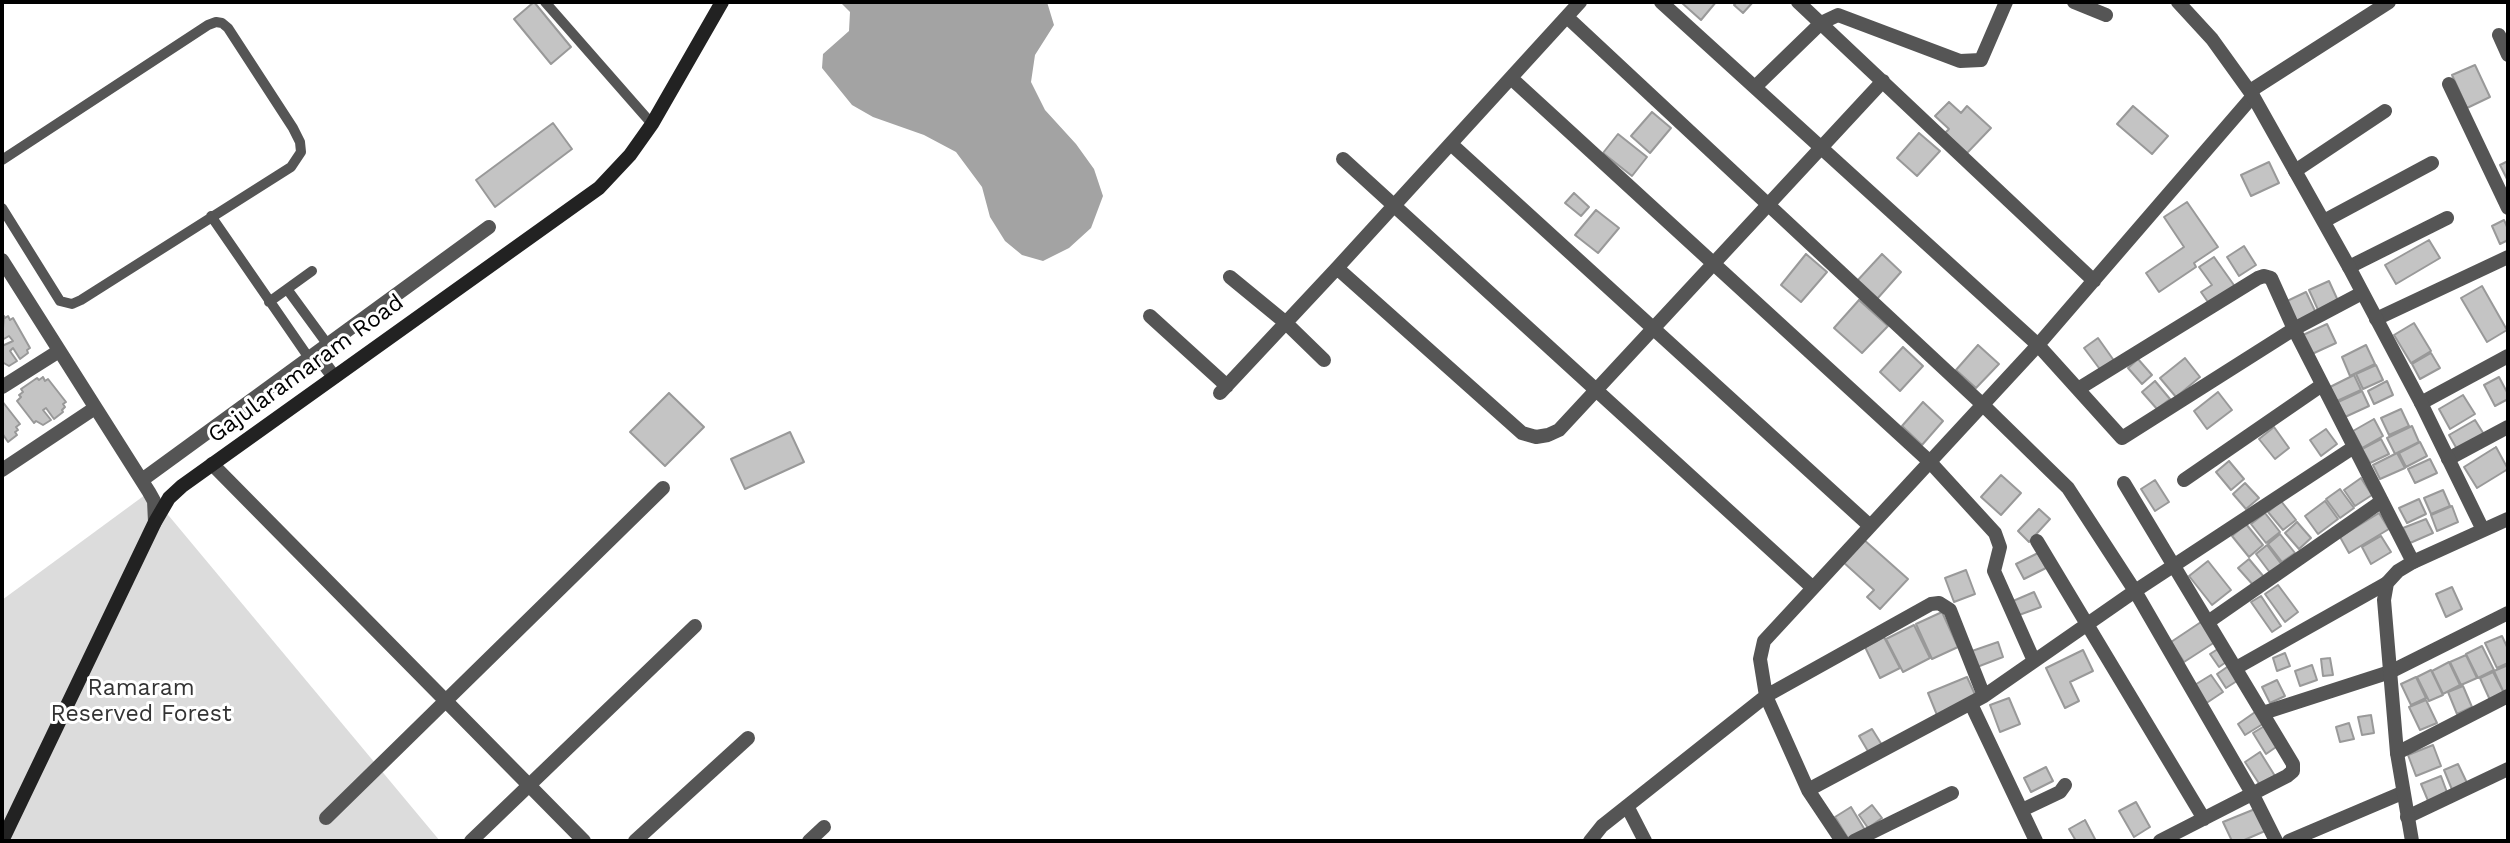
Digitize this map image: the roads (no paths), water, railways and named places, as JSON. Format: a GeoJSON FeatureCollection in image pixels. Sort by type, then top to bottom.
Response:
{"type":"FeatureCollection","features":[{"type":"Feature","properties":{"kind":"main road","name":"Gajularamaram Road"},"geometry":{"type":"LineString","coordinates":[[2,841],[169,498],[212,464],[599,188],[630,155],[652,124],[722,2]]}},
{"type":"Feature","properties":{"kind":"street"},"geometry":{"type":"LineString","coordinates":[[1150,316],[1224,390],[1580,2]]}},
{"type":"Feature","properties":{"kind":"street"},"geometry":{"type":"LineString","coordinates":[[1661,2],[2038,345],[2118,436],[2124,438],[2294,329],[2362,293]]}},
{"type":"Feature","properties":{"kind":"street"},"geometry":{"type":"LineString","coordinates":[[1798,2],[2094,281]]}},
{"type":"Feature","properties":{"kind":"street"},"geometry":{"type":"LineString","coordinates":[[1755,88],[1821,23],[1838,15],[1960,61],[1981,60],[2006,2]]}},
{"type":"Feature","properties":{"kind":"street"},"geometry":{"type":"LineString","coordinates":[[2074,2],[2106,15]]}},
{"type":"Feature","properties":{"kind":"street"},"geometry":{"type":"LineString","coordinates":[[2178,2],[2212,39],[2251,94],[2349,267],[2421,403],[2483,530]]}},
{"type":"Feature","properties":{"kind":"street"},"geometry":{"type":"LineString","coordinates":[[1842,841],[1808,790],[1766,696],[1760,659],[1764,641],[2038,345],[2251,94],[2389,2]]}},
{"type":"Feature","properties":{"kind":"street"},"geometry":{"type":"LineString","coordinates":[[1567,17],[1983,405],[2068,488],[2135,591],[2253,795],[2276,841]]}},
{"type":"Feature","properties":{"kind":"street"},"geometry":{"type":"LineString","coordinates":[[2498,35],[2508,55]]}},
{"type":"Feature","properties":{"kind":"street"},"geometry":{"type":"LineString","coordinates":[[1511,78],[1930,462],[1996,533],[2000,547],[1994,571],[2034,661]]}},
{"type":"Feature","properties":{"kind":"street"},"geometry":{"type":"LineString","coordinates":[[1337,268],[1522,433],[1536,437],[1548,435],[1559,430],[1597,390],[1883,81]]}},
{"type":"Feature","properties":{"kind":"street"},"geometry":{"type":"LineString","coordinates":[[2449,84],[2508,208]]}},
{"type":"Feature","properties":{"kind":"street"},"geometry":{"type":"LineString","coordinates":[[2295,171],[2385,111]]}},
{"type":"Feature","properties":{"kind":"street"},"geometry":{"type":"LineString","coordinates":[[1451,144],[1870,526]]}},
{"type":"Feature","properties":{"kind":"street"},"geometry":{"type":"LineString","coordinates":[[1343,159],[1813,588]]}},
{"type":"Feature","properties":{"kind":"street"},"geometry":{"type":"LineString","coordinates":[[2324,221],[2431,163]]}},
{"type":"Feature","properties":{"kind":"street"},"geometry":{"type":"LineString","coordinates":[[2349,267],[2447,218]]}},
{"type":"Feature","properties":{"kind":"street"},"geometry":{"type":"LineString","coordinates":[[142,480],[489,227]]}},
{"type":"Feature","properties":{"kind":"street"},"geometry":{"type":"LineString","coordinates":[[2376,319],[2508,257]]}},
{"type":"Feature","properties":{"kind":"street"},"geometry":{"type":"LineString","coordinates":[[2,260],[142,480],[154,501],[155,522]]}},
{"type":"Feature","properties":{"kind":"street"},"geometry":{"type":"LineString","coordinates":[[1230,277],[1286,323],[1324,360]]}},
{"type":"Feature","properties":{"kind":"street"},"geometry":{"type":"LineString","coordinates":[[2078,389],[2258,278],[2271,278],[2294,329],[2413,562]]}},
{"type":"Feature","properties":{"kind":"street"},"geometry":{"type":"LineString","coordinates":[[2,387],[58,351]]}},
{"type":"Feature","properties":{"kind":"street"},"geometry":{"type":"LineString","coordinates":[[318,352],[334,377]]}},
{"type":"Feature","properties":{"kind":"street"},"geometry":{"type":"LineString","coordinates":[[2421,403],[2508,356]]}},
{"type":"Feature","properties":{"kind":"street"},"geometry":{"type":"LineString","coordinates":[[2184,480],[2322,385]]}},
{"type":"Feature","properties":{"kind":"street"},"geometry":{"type":"LineString","coordinates":[[2,470],[95,408]]}},
{"type":"Feature","properties":{"kind":"street"},"geometry":{"type":"LineString","coordinates":[[2448,458],[2508,427]]}},
{"type":"Feature","properties":{"kind":"street"},"geometry":{"type":"LineString","coordinates":[[1808,790],[1978,700],[2135,591],[2354,447]]}},
{"type":"Feature","properties":{"kind":"street"},"geometry":{"type":"LineString","coordinates":[[212,464],[583,841]]}},
{"type":"Feature","properties":{"kind":"street"},"geometry":{"type":"LineString","coordinates":[[2124,483],[2293,764],[2293,771],[2253,795],[2160,841]]}},
{"type":"Feature","properties":{"kind":"street"},"geometry":{"type":"LineString","coordinates":[[326,818],[663,488]]}},
{"type":"Feature","properties":{"kind":"street"},"geometry":{"type":"LineString","coordinates":[[2208,622],[2382,501]]}},
{"type":"Feature","properties":{"kind":"street"},"geometry":{"type":"LineString","coordinates":[[2236,668],[2387,583],[2398,571],[2413,562],[2508,519]]}},
{"type":"Feature","properties":{"kind":"street"},"geometry":{"type":"LineString","coordinates":[[2037,541],[2204,819]]}},
{"type":"Feature","properties":{"kind":"street"},"geometry":{"type":"LineString","coordinates":[[2387,583],[2384,600],[2397,753],[2412,841]]}},
{"type":"Feature","properties":{"kind":"street"},"geometry":{"type":"LineString","coordinates":[[1590,841],[1602,826],[1766,696],[1931,604],[1939,603],[1950,610],[1978,700],[2036,841]]}},
{"type":"Feature","properties":{"kind":"street"},"geometry":{"type":"LineString","coordinates":[[2263,713],[2390,673],[2508,613]]}},
{"type":"Feature","properties":{"kind":"street"},"geometry":{"type":"LineString","coordinates":[[471,841],[695,626]]}},
{"type":"Feature","properties":{"kind":"street"},"geometry":{"type":"LineString","coordinates":[[2397,753],[2508,696]]}},
{"type":"Feature","properties":{"kind":"street"},"geometry":{"type":"LineString","coordinates":[[635,841],[748,737]]}},
{"type":"Feature","properties":{"kind":"street"},"geometry":{"type":"LineString","coordinates":[[2407,817],[2508,769]]}},
{"type":"Feature","properties":{"kind":"street"},"geometry":{"type":"LineString","coordinates":[[2022,810],[2060,792],[2065,785]]}},
{"type":"Feature","properties":{"kind":"street"},"geometry":{"type":"LineString","coordinates":[[1854,841],[1952,793]]}},
{"type":"Feature","properties":{"kind":"street"},"geometry":{"type":"LineString","coordinates":[[2290,841],[2402,793]]}},
{"type":"Feature","properties":{"kind":"street"},"geometry":{"type":"LineString","coordinates":[[1627,806],[1645,841]]}},
{"type":"Feature","properties":{"kind":"street"},"geometry":{"type":"LineString","coordinates":[[809,841],[824,827]]}},
{"type":"Feature","properties":{"kind":"lane"},"geometry":{"type":"LineString","coordinates":[[545,2],[652,124]]}},
{"type":"Feature","properties":{"kind":"lane"},"geometry":{"type":"LineString","coordinates":[[2,160],[208,25],[222,23],[228,28],[293,128],[300,142],[301,152],[291,167],[81,300],[66,304],[60,301],[2,208]]}},
{"type":"Feature","properties":{"kind":"lane"},"geometry":{"type":"LineString","coordinates":[[211,216],[269,302],[318,352]]}},
{"type":"Feature","properties":{"kind":"lane"},"geometry":{"type":"LineString","coordinates":[[269,302],[312,271]]}},
{"type":"Feature","properties":{"kind":"lane"},"geometry":{"type":"LineString","coordinates":[[287,289],[318,352]]}},
{"type":"Feature","properties":{"kind":"park label","name":"Ramaram Reserved Forest"},"geometry":{"type":"Point","coordinates":[141,701]}}]}
